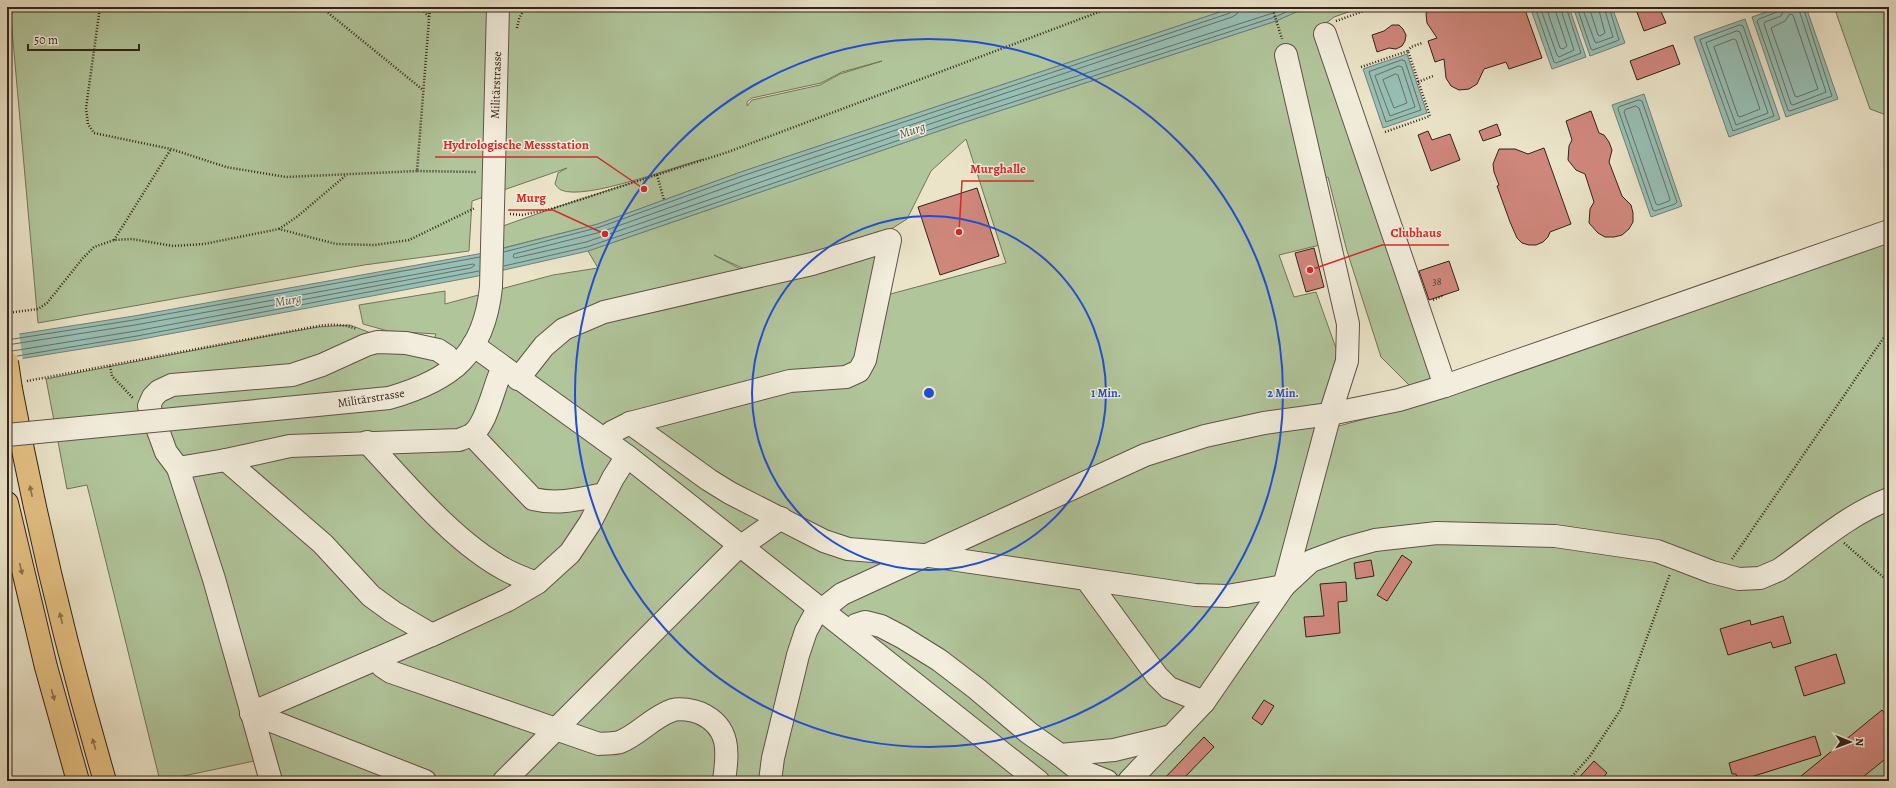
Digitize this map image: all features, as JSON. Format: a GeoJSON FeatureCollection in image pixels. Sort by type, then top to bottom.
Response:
{"type":"FeatureCollection","features":[{"type":"Feature","properties":{"kind":"highway"},"geometry":{"type":"LineString","coordinates":[[7,362],[17,385],[34,503],[54,590],[70,655],[105,781]]}},
{"type":"Feature","properties":{"kind":"highway"},"geometry":{"type":"LineString","coordinates":[[7,503],[46,667],[78,781]]}},
{"type":"Feature","properties":{"kind":"street","name":"Militärstrasse"},"geometry":{"type":"LineString","coordinates":[[7,435],[389,398],[435,382],[456,366],[473,345],[487,316],[491,286],[492,236],[486,208],[494,173],[498,7]]}},
{"type":"Feature","properties":{"kind":"street"},"geometry":{"type":"LineString","coordinates":[[1325,34],[1445,386]]}},
{"type":"Feature","properties":{"kind":"street"},"geometry":{"type":"LineString","coordinates":[[1284,586],[1330,414],[1347,361],[1348,324],[1286,55]]}},
{"type":"Feature","properties":{"kind":"street"},"geometry":{"type":"LineString","coordinates":[[770,781],[798,655],[806,630],[814,616],[842,594],[923,555],[1146,455],[1205,436],[1264,423],[1330,414],[1399,400],[1445,386],[1889,231]]}},
{"type":"Feature","properties":{"kind":"street"},"geometry":{"type":"LineString","coordinates":[[178,468],[226,460],[290,446],[367,442],[459,440],[472,435],[482,422],[498,377],[510,373],[564,329],[604,312],[812,264],[890,240],[865,360],[858,371],[846,377],[790,381],[630,423],[610,433],[605,440]]}},
{"type":"Feature","properties":{"kind":"street"},"geometry":{"type":"LineString","coordinates":[[271,781],[214,579],[178,468],[166,452],[149,406],[153,397],[159,391],[172,385],[292,375],[322,365],[366,345],[377,342],[406,343],[438,350],[456,366]]}},
{"type":"Feature","properties":{"kind":"street"},"geometry":{"type":"LineString","coordinates":[[473,345],[627,456],[1038,781]]}},
{"type":"Feature","properties":{"kind":"street"},"geometry":{"type":"LineString","coordinates":[[630,423],[709,480],[730,493],[824,541],[848,549],[923,555],[1194,595],[1227,596],[1284,586]]}},
{"type":"Feature","properties":{"kind":"street"},"geometry":{"type":"LineString","coordinates":[[472,435],[533,499],[547,502],[563,502],[604,494]]}},
{"type":"Feature","properties":{"kind":"street"},"geometry":{"type":"LineString","coordinates":[[367,442],[433,512],[470,545],[505,570],[537,583]]}},
{"type":"Feature","properties":{"kind":"street"},"geometry":{"type":"LineString","coordinates":[[251,713],[378,659],[508,600],[537,583],[570,553],[590,523],[604,494],[627,456]]}},
{"type":"Feature","properties":{"kind":"street"},"geometry":{"type":"LineString","coordinates":[[226,460],[323,544],[371,596],[393,612],[432,634]]}},
{"type":"Feature","properties":{"kind":"street"},"geometry":{"type":"LineString","coordinates":[[1129,781],[1204,702],[1284,586],[1311,561],[1346,548],[1375,540],[1437,533],[1555,536],[1657,550],[1721,575],[1749,579],[1769,575],[1790,562],[1853,517],[1889,499]]}},
{"type":"Feature","properties":{"kind":"street"},"geometry":{"type":"LineString","coordinates":[[504,781],[740,546],[781,518]]}},
{"type":"Feature","properties":{"kind":"street"},"geometry":{"type":"LineString","coordinates":[[1087,580],[1161,680],[1169,688],[1204,702]]}},
{"type":"Feature","properties":{"kind":"street"},"geometry":{"type":"LineString","coordinates":[[850,631],[856,625],[864,622],[881,626],[902,637],[939,660],[977,689],[1029,733],[1079,770],[1107,781]]}},
{"type":"Feature","properties":{"kind":"street"},"geometry":{"type":"LineString","coordinates":[[378,659],[382,666],[391,672],[599,744],[619,742],[637,732],[656,717],[675,710],[695,711],[713,719],[724,736],[728,755],[724,781]]}},
{"type":"Feature","properties":{"kind":"street"},"geometry":{"type":"LineString","coordinates":[[251,713],[425,781]]}},
{"type":"Feature","properties":{"kind":"street"},"geometry":{"type":"LineString","coordinates":[[1060,755],[1114,750],[1172,736]]}},
{"type":"Feature","properties":{"kind":"path"},"geometry":{"type":"LineString","coordinates":[[100,7],[86,108],[88,124],[94,133],[171,149],[226,167],[286,177],[344,176],[417,171],[494,173]]}},
{"type":"Feature","properties":{"kind":"path"},"geometry":{"type":"LineString","coordinates":[[321,7],[423,90]]}},
{"type":"Feature","properties":{"kind":"path"},"geometry":{"type":"LineString","coordinates":[[420,7],[429,17]]}},
{"type":"Feature","properties":{"kind":"path"},"geometry":{"type":"LineString","coordinates":[[417,171],[430,7]]}},
{"type":"Feature","properties":{"kind":"path"},"geometry":{"type":"LineString","coordinates":[[279,229],[336,244],[375,246],[409,240],[468,210],[486,208],[522,215],[551,209],[728,152],[1112,7]]}},
{"type":"Feature","properties":{"kind":"path"},"geometry":{"type":"LineString","coordinates":[[1272,7],[1276,21]]}},
{"type":"Feature","properties":{"kind":"path"},"geometry":{"type":"LineString","coordinates":[[1325,34],[1336,20],[1375,7]]}},
{"type":"Feature","properties":{"kind":"path"},"geometry":{"type":"LineString","coordinates":[[1361,67],[1408,51],[1411,47],[1422,43]]}},
{"type":"Feature","properties":{"kind":"path"},"geometry":{"type":"LineString","coordinates":[[1385,132],[1430,116],[1408,51]]}},
{"type":"Feature","properties":{"kind":"path"},"geometry":{"type":"LineString","coordinates":[[1418,82],[1433,76]]}},
{"type":"Feature","properties":{"kind":"path"},"geometry":{"type":"LineString","coordinates":[[114,240],[171,149]]}},
{"type":"Feature","properties":{"kind":"path"},"geometry":{"type":"LineString","coordinates":[[657,175],[664,200]]}},
{"type":"Feature","properties":{"kind":"path"},"geometry":{"type":"LineString","coordinates":[[7,313],[38,309],[48,303],[94,247],[114,240],[132,239],[173,246],[204,244],[279,229],[298,216],[344,176]]}},
{"type":"Feature","properties":{"kind":"path"},"geometry":{"type":"LineString","coordinates":[[17,385],[318,326],[342,325],[358,329]]}},
{"type":"Feature","properties":{"kind":"path"},"geometry":{"type":"LineString","coordinates":[[1721,575],[1889,330]]}},
{"type":"Feature","properties":{"kind":"path"},"geometry":{"type":"LineString","coordinates":[[110,366],[112,376],[132,397],[140,405],[149,406]]}},
{"type":"Feature","properties":{"kind":"path"},"geometry":{"type":"LineString","coordinates":[[1841,540],[1868,566],[1889,582]]}},
{"type":"Feature","properties":{"kind":"path"},"geometry":{"type":"LineString","coordinates":[[1568,781],[1590,756],[1621,709],[1676,558]]}},
{"type":"Feature","properties":{"kind":"green space"},"geometry":{"type":"Polygon","coordinates":[[[10,7],[1235,7],[741,172],[598,224],[503,248],[503,226],[704,159],[610,187],[590,191],[573,192],[561,190],[555,184],[558,173],[567,168],[472,201],[469,251],[364,265],[38,323],[10,7]],[[882,61],[842,72],[821,83],[752,98],[747,102],[747,106],[752,100],[820,85],[840,74],[882,61]]]}},
{"type":"Feature","properties":{"kind":"green space"},"geometry":{"type":"Polygon","coordinates":[[[1307,7],[1363,7],[1334,17],[1316,31],[1433,371],[1429,381],[1411,387],[1381,357],[1347,251],[1328,177],[1315,181],[1320,245],[1279,255],[1294,297],[1316,292],[1337,351],[1330,386],[1335,427],[1417,405],[1889,240],[1889,781],[286,781],[281,775],[273,757],[160,781],[87,485],[67,489],[46,379],[318,327],[350,325],[428,355],[436,334],[388,331],[363,324],[359,305],[445,291],[445,304],[553,275],[598,268],[588,251],[962,123],[1276,21],[1307,7]],[[966,139],[931,171],[907,219],[885,233],[751,272],[714,255],[765,282],[883,248],[883,296],[1006,263],[966,139]]]}},
{"type":"Feature","properties":{"kind":"green space"},"geometry":{"type":"Polygon","coordinates":[[[1834,7],[1889,7],[1889,116],[1870,109],[1834,7]]]}},
{"type":"Feature","properties":{"kind":"water"},"geometry":{"type":"Polygon","coordinates":[[[1235,7],[1307,7],[1276,21],[962,123],[588,251],[473,277],[137,340],[7,361],[7,336],[134,316],[489,252],[598,224],[741,172],[1235,7]]]}},
{"type":"Feature","properties":{"kind":"water"},"geometry":{"type":"Polygon","coordinates":[[[1530,7],[1569,7],[1586,57],[1552,69],[1530,7]]]}},
{"type":"Feature","properties":{"kind":"water"},"geometry":{"type":"Polygon","coordinates":[[[1573,7],[1612,7],[1625,43],[1590,56],[1573,7]]]}},
{"type":"Feature","properties":{"kind":"water"},"geometry":{"type":"Polygon","coordinates":[[[1781,7],[1806,7],[1838,99],[1786,117],[1752,17],[1781,7]]]}},
{"type":"Feature","properties":{"kind":"water"},"geometry":{"type":"Polygon","coordinates":[[[1745,19],[1780,119],[1729,137],[1694,37],[1745,19]]]}},
{"type":"Feature","properties":{"kind":"water"},"geometry":{"type":"Polygon","coordinates":[[[1407,54],[1427,113],[1383,128],[1363,69],[1407,54]]]}},
{"type":"Feature","properties":{"kind":"water"},"geometry":{"type":"Polygon","coordinates":[[[1644,94],[1682,206],[1651,217],[1612,105],[1644,94]]]}},
{"type":"Feature","properties":{"kind":"pier"},"geometry":{"type":"Polygon","coordinates":[[[19,332],[23,361],[7,363],[7,334],[19,332]]]}},
{"type":"Feature","properties":{"kind":"building"},"geometry":{"type":"Polygon","coordinates":[[[1429,7],[1524,7],[1542,58],[1509,69],[1506,62],[1484,69],[1477,84],[1469,89],[1459,90],[1451,86],[1446,78],[1444,59],[1435,62],[1428,41],[1437,38],[1427,23],[1426,14],[1429,7]]]}},
{"type":"Feature","properties":{"kind":"building"},"geometry":{"type":"Polygon","coordinates":[[[1635,7],[1659,7],[1666,23],[1644,31],[1635,7]]]}},
{"type":"Feature","properties":{"kind":"building"},"geometry":{"type":"Polygon","coordinates":[[[1392,25],[1399,25],[1403,29],[1406,35],[1405,41],[1402,46],[1396,49],[1389,48],[1377,52],[1372,35],[1384,31],[1392,25]]]}},
{"type":"Feature","properties":{"kind":"building"},"geometry":{"type":"Polygon","coordinates":[[[1673,45],[1680,64],[1637,80],[1630,61],[1673,45]]]}},
{"type":"Feature","properties":{"kind":"building"},"geometry":{"type":"Polygon","coordinates":[[[1591,111],[1599,133],[1604,135],[1609,142],[1612,150],[1609,162],[1622,196],[1631,205],[1633,213],[1633,222],[1629,229],[1622,235],[1614,237],[1605,237],[1598,233],[1589,223],[1590,209],[1594,202],[1585,174],[1576,170],[1568,160],[1569,146],[1572,140],[1566,121],[1591,111]]]}},
{"type":"Feature","properties":{"kind":"building"},"geometry":{"type":"Polygon","coordinates":[[[1497,124],[1501,135],[1483,141],[1479,131],[1497,124]]]}},
{"type":"Feature","properties":{"kind":"building"},"geometry":{"type":"Polygon","coordinates":[[[1428,131],[1432,140],[1450,134],[1460,160],[1431,171],[1418,135],[1428,131]]]}},
{"type":"Feature","properties":{"kind":"building"},"geometry":{"type":"Polygon","coordinates":[[[1544,148],[1571,224],[1550,232],[1548,237],[1543,242],[1536,245],[1529,245],[1522,243],[1517,238],[1497,186],[1499,185],[1494,172],[1493,164],[1499,149],[1515,149],[1528,154],[1544,148]]]}},
{"type":"Feature","properties":{"kind":"building"},"geometry":{"type":"Polygon","coordinates":[[[977,188],[999,256],[940,275],[918,207],[977,188]]]}},
{"type":"Feature","properties":{"kind":"building"},"geometry":{"type":"Polygon","coordinates":[[[1314,248],[1324,287],[1306,292],[1295,253],[1314,248]]]}},
{"type":"Feature","properties":{"kind":"building"},"geometry":{"type":"Polygon","coordinates":[[[1449,261],[1459,290],[1429,300],[1419,271],[1449,261]]]}},
{"type":"Feature","properties":{"kind":"building"},"geometry":{"type":"Polygon","coordinates":[[[1402,555],[1412,562],[1387,601],[1377,595],[1402,555]]]}},
{"type":"Feature","properties":{"kind":"building"},"geometry":{"type":"Polygon","coordinates":[[[1371,560],[1374,576],[1356,579],[1354,563],[1371,560]]]}},
{"type":"Feature","properties":{"kind":"building"},"geometry":{"type":"Polygon","coordinates":[[[1346,582],[1347,601],[1338,602],[1340,633],[1306,637],[1304,617],[1324,616],[1320,584],[1346,582]]]}},
{"type":"Feature","properties":{"kind":"building"},"geometry":{"type":"Polygon","coordinates":[[[1783,616],[1791,643],[1773,648],[1771,642],[1728,655],[1720,629],[1750,620],[1751,625],[1783,616]]]}},
{"type":"Feature","properties":{"kind":"building"},"geometry":{"type":"Polygon","coordinates":[[[1836,654],[1845,683],[1804,696],[1795,667],[1836,654]]]}},
{"type":"Feature","properties":{"kind":"building"},"geometry":{"type":"Polygon","coordinates":[[[1264,700],[1274,706],[1262,725],[1252,718],[1264,700]]]}},
{"type":"Feature","properties":{"kind":"building"},"geometry":{"type":"Polygon","coordinates":[[[1882,710],[1889,719],[1889,756],[1858,781],[1795,781],[1882,710]]]}},
{"type":"Feature","properties":{"kind":"building"},"geometry":{"type":"Polygon","coordinates":[[[1815,736],[1821,755],[1738,781],[1736,774],[1732,774],[1729,763],[1815,736]]]}},
{"type":"Feature","properties":{"kind":"building"},"geometry":{"type":"Polygon","coordinates":[[[1204,737],[1214,747],[1181,781],[1162,781],[1204,737]]]}},
{"type":"Feature","properties":{"kind":"building"},"geometry":{"type":"Polygon","coordinates":[[[1594,761],[1607,773],[1600,781],[1576,781],[1594,761]]]}},
{"type":"Feature","properties":{"kind":"place","name":"Hydrologische Messstation"},"geometry":{"type":"Point","coordinates":[644,189]}},
{"type":"Feature","properties":{"kind":"place","name":"Murghalle"},"geometry":{"type":"Point","coordinates":[959,232]}},
{"type":"Feature","properties":{"kind":"place","name":"Murg"},"geometry":{"type":"Point","coordinates":[605,234]}},
{"type":"Feature","properties":{"kind":"place","name":"Clubhaus"},"geometry":{"type":"Point","coordinates":[1310,270]}}]}
